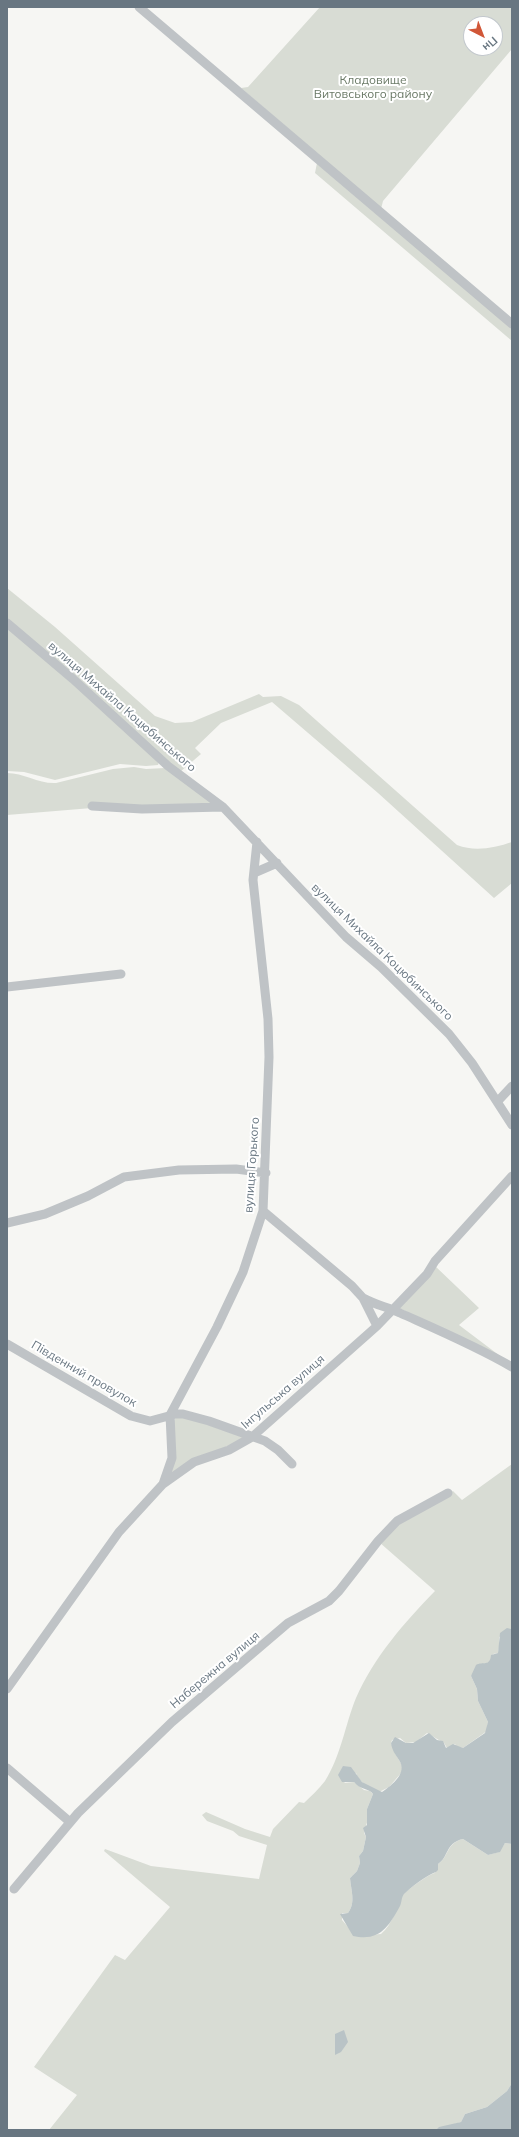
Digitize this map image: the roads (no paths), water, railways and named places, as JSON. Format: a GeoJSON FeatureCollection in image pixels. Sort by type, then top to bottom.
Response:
{"type":"FeatureCollection","features":[{"type":"Feature","properties":{"kind":"street"},"geometry":{"type":"LineString","coordinates":[[139,7],[512,324]]}},
{"type":"Feature","properties":{"kind":"street","name":"вулиця Михайла Коцюбинського"},"geometry":{"type":"LineString","coordinates":[[7,623],[73,679],[168,766],[223,807],[258,842],[346,937],[381,967],[449,1034],[472,1063],[498,1101],[512,1125]]}},
{"type":"Feature","properties":{"kind":"street"},"geometry":{"type":"LineString","coordinates":[[92,806],[142,809],[223,807]]}},
{"type":"Feature","properties":{"kind":"street","name":"вулиця Горького"},"geometry":{"type":"LineString","coordinates":[[170,1416],[217,1327],[243,1272],[263,1211],[266,1173],[269,1057],[268,1019],[259,947],[254,874],[258,842]]}},
{"type":"Feature","properties":{"kind":"street"},"geometry":{"type":"LineString","coordinates":[[254,874],[277,863]]}},
{"type":"Feature","properties":{"kind":"street"},"geometry":{"type":"LineString","coordinates":[[7,987],[121,974]]}},
{"type":"Feature","properties":{"kind":"street"},"geometry":{"type":"LineString","coordinates":[[498,1101],[512,1086]]}},
{"type":"Feature","properties":{"kind":"street"},"geometry":{"type":"LineString","coordinates":[[7,1223],[45,1214],[130,1176],[179,1170],[236,1169],[266,1173]]}},
{"type":"Feature","properties":{"kind":"street","name":"Інгульська вулиця"},"geometry":{"type":"LineString","coordinates":[[7,1689],[119,1532],[163,1484],[194,1462],[229,1450],[252,1437],[393,1310],[427,1274],[436,1261],[512,1176]]}},
{"type":"Feature","properties":{"kind":"street"},"geometry":{"type":"LineString","coordinates":[[263,1211],[352,1286],[363,1298],[377,1326]]}},
{"type":"Feature","properties":{"kind":"street"},"geometry":{"type":"LineString","coordinates":[[363,1298],[382,1308],[393,1310],[484,1351],[512,1367]]}},
{"type":"Feature","properties":{"kind":"street","name":"Південний провулок"},"geometry":{"type":"LineString","coordinates":[[7,1344],[132,1416],[165,1427],[171,1440]]}},
{"type":"Feature","properties":{"kind":"street"},"geometry":{"type":"LineString","coordinates":[[150,1421],[183,1414],[209,1421],[265,1441],[278,1450],[292,1464]]}},
{"type":"Feature","properties":{"kind":"street"},"geometry":{"type":"LineString","coordinates":[[163,1484],[172,1458],[170,1416]]}},
{"type":"Feature","properties":{"kind":"street","name":"Набережна вулиця"},"geometry":{"type":"LineString","coordinates":[[14,1889],[70,1822],[172,1722],[288,1623],[329,1601],[339,1591],[378,1541],[397,1521],[448,1493]]}},
{"type":"Feature","properties":{"kind":"street"},"geometry":{"type":"LineString","coordinates":[[7,1768],[70,1822]]}},
{"type":"Feature","properties":{"kind":"park label","name":"Кладовище Витовського району"},"geometry":{"type":"Point","coordinates":[373,87]}}]}
